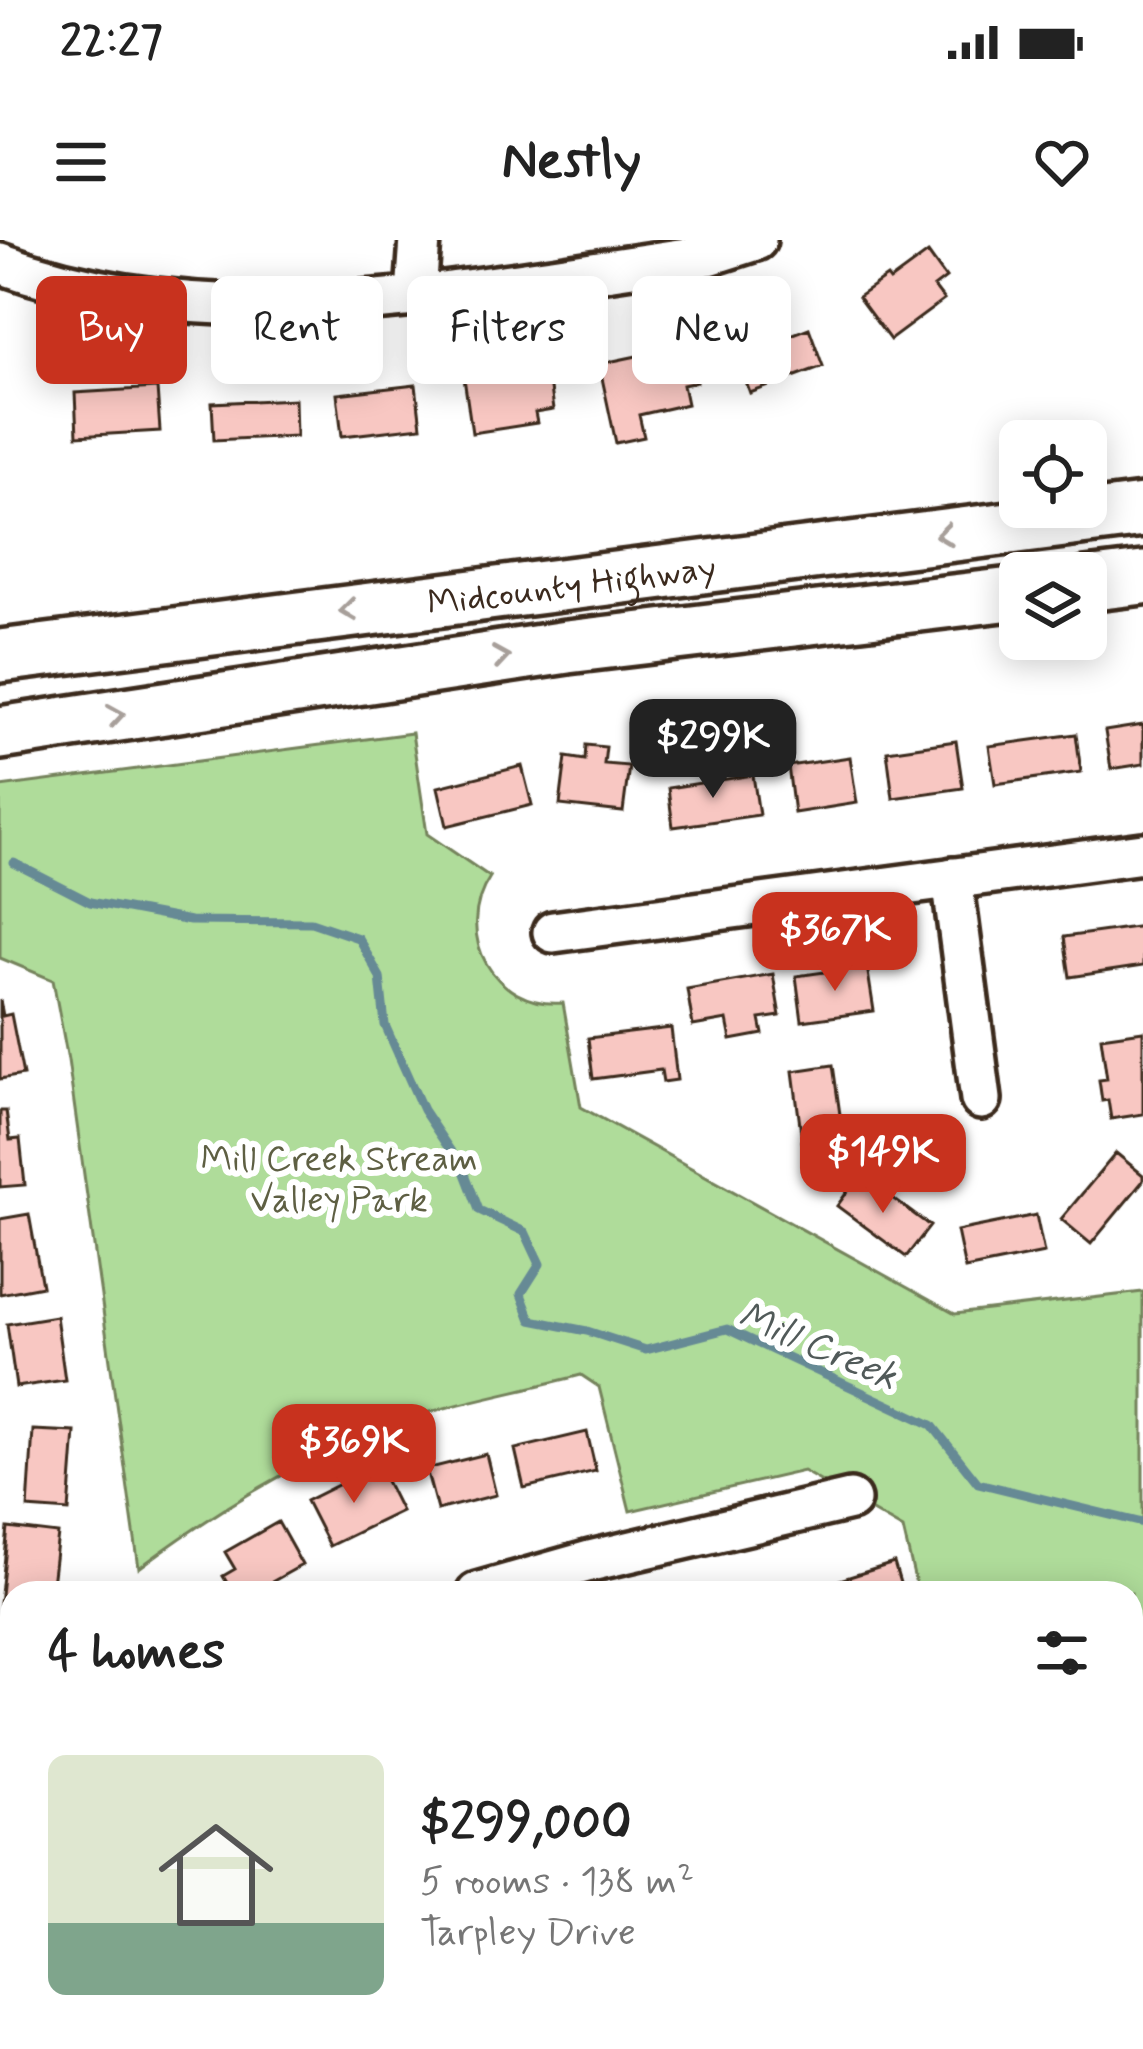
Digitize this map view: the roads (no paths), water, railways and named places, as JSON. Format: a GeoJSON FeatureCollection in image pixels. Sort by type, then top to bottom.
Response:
{"type":"FeatureCollection","features":[{"type":"Feature","properties":{"kind":"main road","name":"Midcounty Highway"},"geometry":{"type":"LineString","coordinates":[[0,656],[1143,511]]}},
{"type":"Feature","properties":{"kind":"main road"},"geometry":{"type":"LineString","coordinates":[[1107,582],[1143,578]]}},
{"type":"Feature","properties":{"kind":"main road","name":"Midcounty Highway"},"geometry":{"type":"LineString","coordinates":[[0,733],[567,647],[999,596]]}},
{"type":"Feature","properties":{"kind":"street"},"geometry":{"type":"LineString","coordinates":[[417,276],[420,240]]}},
{"type":"Feature","properties":{"kind":"street"},"geometry":{"type":"LineString","coordinates":[[555,276],[709,256],[756,240]]}},
{"type":"Feature","properties":{"kind":"street"},"geometry":{"type":"LineString","coordinates":[[0,263],[38,277],[169,302],[298,306],[407,295]]}},
{"type":"Feature","properties":{"kind":"street"},"geometry":{"type":"LineString","coordinates":[[553,932],[1143,853]]}},
{"type":"Feature","properties":{"kind":"street"},"geometry":{"type":"LineString","coordinates":[[952,878],[981,1099]]}},
{"type":"Feature","properties":{"kind":"street"},"geometry":{"type":"LineString","coordinates":[[519,1581],[850,1500]]}},
{"type":"Feature","properties":{"kind":"waterway","name":"Mill Creek"},"geometry":{"type":"LineString","coordinates":[[14,863],[90,902],[190,921],[311,922],[358,938],[380,977],[385,1025],[423,1110],[464,1171],[479,1210],[525,1232],[540,1264],[521,1294],[531,1320],[646,1350],[727,1329],[932,1425],[978,1483],[1143,1523]]}},
{"type":"Feature","properties":{"kind":"park label","name":"Mill Creek Stream Valley Park"},"geometry":{"type":"Point","coordinates":[339,1178]}}]}
